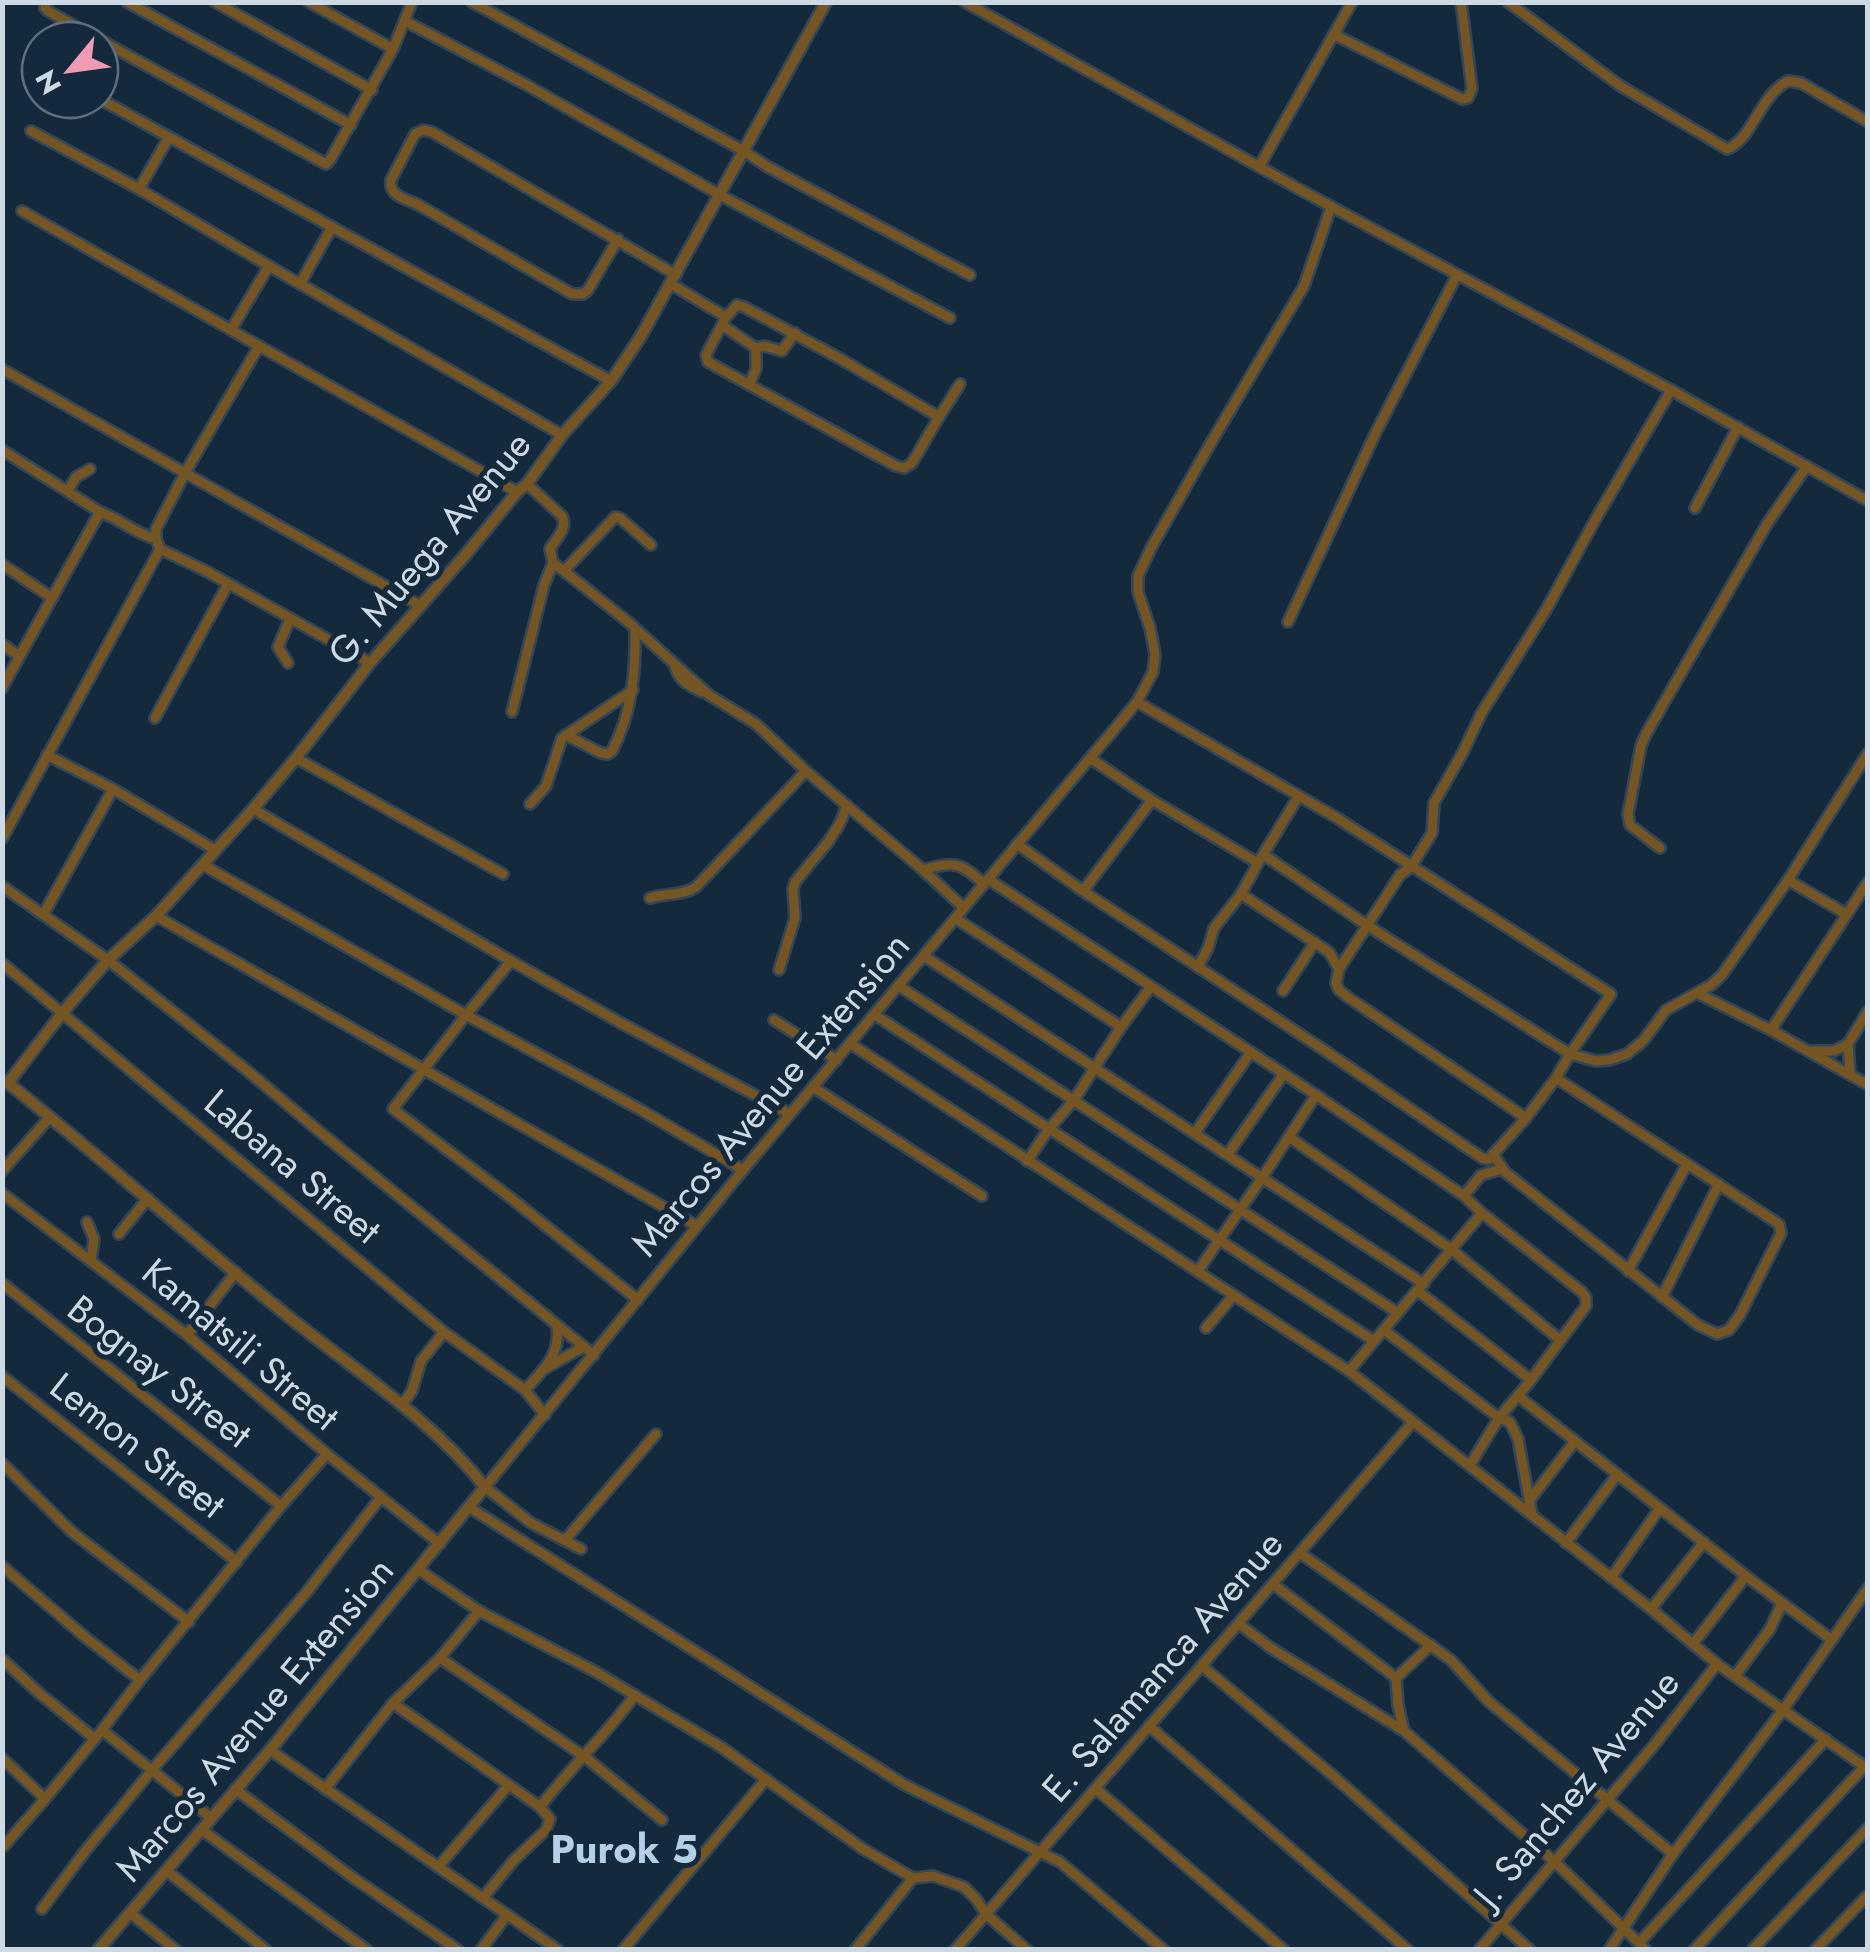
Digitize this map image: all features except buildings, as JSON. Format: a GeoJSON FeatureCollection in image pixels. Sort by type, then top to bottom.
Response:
{"type":"FeatureCollection","features":[{"type":"Feature","properties":{"kind":"street"},"geometry":{"type":"LineString","coordinates":[[46,2],[48,11],[64,20]]}},
{"type":"Feature","properties":{"kind":"street"},"geometry":{"type":"LineString","coordinates":[[127,2],[351,125]]}},
{"type":"Feature","properties":{"kind":"street"},"geometry":{"type":"LineString","coordinates":[[215,2],[372,90]]}},
{"type":"Feature","properties":{"kind":"street"},"geometry":{"type":"LineString","coordinates":[[309,2],[393,48]]}},
{"type":"Feature","properties":{"kind":"street"},"geometry":{"type":"LineString","coordinates":[[472,2],[970,274]]}},
{"type":"Feature","properties":{"kind":"street","name":"G. Muega Avenue"},"geometry":{"type":"LineString","coordinates":[[5,1081],[108,960],[156,916],[253,808],[370,663],[611,381],[673,280],[826,2]]}},
{"type":"Feature","properties":{"kind":"street"},"geometry":{"type":"LineString","coordinates":[[965,2],[1868,501]]}},
{"type":"Feature","properties":{"kind":"street"},"geometry":{"type":"LineString","coordinates":[[1259,167],[1352,2]]}},
{"type":"Feature","properties":{"kind":"street"},"geometry":{"type":"LineString","coordinates":[[1335,35],[1462,99],[1468,98],[1472,89],[1461,2]]}},
{"type":"Feature","properties":{"kind":"street"},"geometry":{"type":"LineString","coordinates":[[1508,2],[1619,84],[1726,149],[1736,144],[1769,95],[1788,81],[1801,83],[1868,122]]}},
{"type":"Feature","properties":{"kind":"street"},"geometry":{"type":"LineString","coordinates":[[120,51],[323,164],[330,160],[372,90],[405,21],[408,4]]}},
{"type":"Feature","properties":{"kind":"street"},"geometry":{"type":"LineString","coordinates":[[405,21],[950,318]]}},
{"type":"Feature","properties":{"kind":"street"},"geometry":{"type":"LineString","coordinates":[[120,109],[611,381]]}},
{"type":"Feature","properties":{"kind":"street"},"geometry":{"type":"LineString","coordinates":[[618,239],[588,290],[572,294],[393,192],[390,180],[414,134],[426,130],[618,239],[756,348],[756,369],[749,384]]}},
{"type":"Feature","properties":{"kind":"street"},"geometry":{"type":"LineString","coordinates":[[31,131],[139,189],[562,435]]}},
{"type":"Feature","properties":{"kind":"street"},"geometry":{"type":"LineString","coordinates":[[139,189],[169,137]]}},
{"type":"Feature","properties":{"kind":"street","name":"Marcos Avenue Extension"},"geometry":{"type":"LineString","coordinates":[[98,1950],[270,1750],[742,1170],[1137,702],[1150,680],[1155,654],[1138,592],[1138,576],[1295,302],[1312,269],[1331,207]]}},
{"type":"Feature","properties":{"kind":"street"},"geometry":{"type":"LineString","coordinates":[[22,211],[259,346],[522,488],[562,516],[565,526],[550,549],[554,563],[709,695],[756,724],[964,908]]}},
{"type":"Feature","properties":{"kind":"street"},"geometry":{"type":"LineString","coordinates":[[300,284],[332,227]]}},
{"type":"Feature","properties":{"kind":"street"},"geometry":{"type":"LineString","coordinates":[[232,328],[269,266]]}},
{"type":"Feature","properties":{"kind":"street"},"geometry":{"type":"LineString","coordinates":[[1288,622],[1376,432],[1457,275]]}},
{"type":"Feature","properties":{"kind":"street"},"geometry":{"type":"LineString","coordinates":[[940,416],[740,305],[724,321],[706,358],[904,468],[912,463],[960,384]]}},
{"type":"Feature","properties":{"kind":"street"},"geometry":{"type":"LineString","coordinates":[[756,348],[782,351],[794,333]]}},
{"type":"Feature","properties":{"kind":"street"},"geometry":{"type":"LineString","coordinates":[[2,839],[158,544],[159,520],[259,346]]}},
{"type":"Feature","properties":{"kind":"street"},"geometry":{"type":"LineString","coordinates":[[2,369],[421,606]]}},
{"type":"Feature","properties":{"kind":"street"},"geometry":{"type":"LineString","coordinates":[[1526,1118],[1342,994],[1336,983],[1339,969],[1400,874],[1411,867],[1432,833],[1434,803],[1481,714],[1546,610],[1671,390]]}},
{"type":"Feature","properties":{"kind":"street"},"geometry":{"type":"LineString","coordinates":[[1695,508],[1738,427]]}},
{"type":"Feature","properties":{"kind":"street"},"geometry":{"type":"LineString","coordinates":[[2,450],[100,512],[121,520],[139,534],[370,663]]}},
{"type":"Feature","properties":{"kind":"street"},"geometry":{"type":"LineString","coordinates":[[1660,848],[1630,825],[1628,814],[1641,746],[1767,524],[1807,466]]}},
{"type":"Feature","properties":{"kind":"street"},"geometry":{"type":"LineString","coordinates":[[68,491],[76,477],[90,469]]}},
{"type":"Feature","properties":{"kind":"street"},"geometry":{"type":"LineString","coordinates":[[2,688],[100,512]]}},
{"type":"Feature","properties":{"kind":"street"},"geometry":{"type":"LineString","coordinates":[[564,572],[615,517],[651,545]]}},
{"type":"Feature","properties":{"kind":"street"},"geometry":{"type":"LineString","coordinates":[[512,712],[544,585],[554,563]]}},
{"type":"Feature","properties":{"kind":"street"},"geometry":{"type":"LineString","coordinates":[[2,564],[52,598]]}},
{"type":"Feature","properties":{"kind":"street"},"geometry":{"type":"LineString","coordinates":[[154,718],[228,584]]}},
{"type":"Feature","properties":{"kind":"street"},"geometry":{"type":"LineString","coordinates":[[288,663],[278,647],[290,619]]}},
{"type":"Feature","properties":{"kind":"street"},"geometry":{"type":"LineString","coordinates":[[566,735],[601,754],[612,751],[621,732],[636,672],[636,629]]}},
{"type":"Feature","properties":{"kind":"street"},"geometry":{"type":"LineString","coordinates":[[2,644],[19,656]]}},
{"type":"Feature","properties":{"kind":"street"},"geometry":{"type":"LineString","coordinates":[[530,804],[546,786],[559,742],[632,690]]}},
{"type":"Feature","properties":{"kind":"street"},"geometry":{"type":"LineString","coordinates":[[1016,844],[1482,1158],[1487,1160],[1526,1118],[1611,994],[1337,818],[1137,702]]}},
{"type":"Feature","properties":{"kind":"street"},"geometry":{"type":"LineString","coordinates":[[1090,758],[1152,800],[1261,859],[1570,1054],[1596,1061],[1627,1054],[1643,1041],[1666,1010],[1711,985],[1728,968],[1868,753]]}},
{"type":"Feature","properties":{"kind":"street"},"geometry":{"type":"LineString","coordinates":[[47,755],[113,789],[214,850]]}},
{"type":"Feature","properties":{"kind":"street"},"geometry":{"type":"LineString","coordinates":[[296,758],[503,874]]}},
{"type":"Feature","properties":{"kind":"street"},"geometry":{"type":"LineString","coordinates":[[650,898],[681,894],[696,887],[806,771]]}},
{"type":"Feature","properties":{"kind":"street"},"geometry":{"type":"LineString","coordinates":[[44,915],[113,789]]}},
{"type":"Feature","properties":{"kind":"street"},"geometry":{"type":"LineString","coordinates":[[1198,967],[1214,928],[1241,894],[1298,797]]}},
{"type":"Feature","properties":{"kind":"street"},"geometry":{"type":"LineString","coordinates":[[1083,891],[1152,800]]}},
{"type":"Feature","properties":{"kind":"street"},"geometry":{"type":"LineString","coordinates":[[779,970],[795,918],[795,882],[828,842],[846,806]]}},
{"type":"Feature","properties":{"kind":"street"},"geometry":{"type":"LineString","coordinates":[[253,808],[511,961],[790,1114]]}},
{"type":"Feature","properties":{"kind":"street"},"geometry":{"type":"LineString","coordinates":[[1399,859],[1400,874]]}},
{"type":"Feature","properties":{"kind":"street"},"geometry":{"type":"LineString","coordinates":[[922,870],[950,863],[960,865],[1251,1052],[1464,1196],[1586,1298],[1586,1306],[1499,1418],[1470,1465]]}},
{"type":"Feature","properties":{"kind":"street"},"geometry":{"type":"LineString","coordinates":[[203,864],[742,1170]]}},
{"type":"Feature","properties":{"kind":"street"},"geometry":{"type":"LineString","coordinates":[[1788,880],[1846,914]]}},
{"type":"Feature","properties":{"kind":"street"},"geometry":{"type":"LineString","coordinates":[[1771,1030],[1868,882]]}},
{"type":"Feature","properties":{"kind":"street"},"geometry":{"type":"LineString","coordinates":[[2,886],[108,960],[594,1355]]}},
{"type":"Feature","properties":{"kind":"street"},"geometry":{"type":"LineString","coordinates":[[1241,894],[1329,952],[1339,969]]}},
{"type":"Feature","properties":{"kind":"street"},"geometry":{"type":"LineString","coordinates":[[156,916],[698,1226]]}},
{"type":"Feature","properties":{"kind":"street"},"geometry":{"type":"LineString","coordinates":[[955,918],[1121,1027]]}},
{"type":"Feature","properties":{"kind":"street"},"geometry":{"type":"LineString","coordinates":[[1283,991],[1315,942]]}},
{"type":"Feature","properties":{"kind":"street"},"geometry":{"type":"LineString","coordinates":[[1329,952],[1350,952]]}},
{"type":"Feature","properties":{"kind":"street"},"geometry":{"type":"LineString","coordinates":[[924,956],[1228,1154],[1421,1287],[1531,1380]]}},
{"type":"Feature","properties":{"kind":"street"},"geometry":{"type":"LineString","coordinates":[[511,961],[393,1109],[638,1300]]}},
{"type":"Feature","properties":{"kind":"street","name":"Labana Street"},"geometry":{"type":"LineString","coordinates":[[2,963],[444,1332],[524,1390],[544,1415]]}},
{"type":"Feature","properties":{"kind":"street"},"geometry":{"type":"LineString","coordinates":[[899,986],[1398,1313]]}},
{"type":"Feature","properties":{"kind":"street"},"geometry":{"type":"LineString","coordinates":[[1027,1161],[1150,988]]}},
{"type":"Feature","properties":{"kind":"street"},"geometry":{"type":"LineString","coordinates":[[1697,994],[1868,1085]]}},
{"type":"Feature","properties":{"kind":"street"},"geometry":{"type":"LineString","coordinates":[[1850,1074],[1848,1044],[1868,1012]]}},
{"type":"Feature","properties":{"kind":"street"},"geometry":{"type":"LineString","coordinates":[[875,1014],[1374,1341]]}},
{"type":"Feature","properties":{"kind":"street"},"geometry":{"type":"LineString","coordinates":[[774,1020],[836,1060]]}},
{"type":"Feature","properties":{"kind":"street"},"geometry":{"type":"LineString","coordinates":[[851,1044],[1349,1372],[1717,1664],[1866,1768],[1694,1950]]}},
{"type":"Feature","properties":{"kind":"street"},"geometry":{"type":"LineString","coordinates":[[1810,1051],[1828,1052],[1848,1044]]}},
{"type":"Feature","properties":{"kind":"street"},"geometry":{"type":"LineString","coordinates":[[1195,1133],[1251,1052]]}},
{"type":"Feature","properties":{"kind":"street"},"geometry":{"type":"LineString","coordinates":[[1228,1154],[1284,1075]]}},
{"type":"Feature","properties":{"kind":"street"},"geometry":{"type":"LineString","coordinates":[[1493,1154],[1502,1169],[1698,1325],[1716,1334],[1729,1330],[1781,1233],[1776,1220],[1556,1078]]}},
{"type":"Feature","properties":{"kind":"street"},"geometry":{"type":"LineString","coordinates":[[5,1081],[288,1316],[402,1405],[485,1487],[531,1523],[581,1549]]}},
{"type":"Feature","properties":{"kind":"street"},"geometry":{"type":"LineString","coordinates":[[813,1087],[982,1196]]}},
{"type":"Feature","properties":{"kind":"street"},"geometry":{"type":"LineString","coordinates":[[1198,1271],[1316,1095]]}},
{"type":"Feature","properties":{"kind":"street"},"geometry":{"type":"LineString","coordinates":[[2,1171],[50,1117]]}},
{"type":"Feature","properties":{"kind":"street"},"geometry":{"type":"LineString","coordinates":[[1289,1137],[1452,1250],[1560,1340]]}},
{"type":"Feature","properties":{"kind":"street"},"geometry":{"type":"LineString","coordinates":[[1628,1271],[1687,1164]]}},
{"type":"Feature","properties":{"kind":"street"},"geometry":{"type":"LineString","coordinates":[[1464,1196],[1481,1175],[1502,1169]]}},
{"type":"Feature","properties":{"kind":"street"},"geometry":{"type":"LineString","coordinates":[[1662,1297],[1719,1184]]}},
{"type":"Feature","properties":{"kind":"street","name":"Kamatsili Street"},"geometry":{"type":"LineString","coordinates":[[2,1193],[187,1335],[440,1544]]}},
{"type":"Feature","properties":{"kind":"street"},"geometry":{"type":"LineString","coordinates":[[119,1234],[148,1198]]}},
{"type":"Feature","properties":{"kind":"street"},"geometry":{"type":"LineString","coordinates":[[1349,1372],[1482,1213]]}},
{"type":"Feature","properties":{"kind":"street"},"geometry":{"type":"LineString","coordinates":[[87,1222],[94,1239],[91,1260]]}},
{"type":"Feature","properties":{"kind":"street"},"geometry":{"type":"LineString","coordinates":[[187,1335],[236,1272]]}},
{"type":"Feature","properties":{"kind":"street","name":"Bognay Street"},"geometry":{"type":"LineString","coordinates":[[3,1284],[281,1506]]}},
{"type":"Feature","properties":{"kind":"street"},"geometry":{"type":"LineString","coordinates":[[1206,1328],[1234,1295]]}},
{"type":"Feature","properties":{"kind":"street"},"geometry":{"type":"LineString","coordinates":[[524,1390],[543,1370],[558,1345],[557,1326]]}},
{"type":"Feature","properties":{"kind":"street"},"geometry":{"type":"LineString","coordinates":[[1384,1330],[1499,1418],[1510,1422],[1518,1439],[1532,1515]]}},
{"type":"Feature","properties":{"kind":"street"},"geometry":{"type":"LineString","coordinates":[[402,1405],[412,1390],[421,1361],[444,1332]]}},
{"type":"Feature","properties":{"kind":"street"},"geometry":{"type":"LineString","coordinates":[[543,1370],[583,1346]]}},
{"type":"Feature","properties":{"kind":"street","name":"Lemon Street"},"geometry":{"type":"LineString","coordinates":[[2,1376],[237,1562]]}},
{"type":"Feature","properties":{"kind":"street"},"geometry":{"type":"LineString","coordinates":[[1518,1396],[1831,1639]]}},
{"type":"Feature","properties":{"kind":"street","name":"E. Salamanca Avenue"},"geometry":{"type":"LineString","coordinates":[[956,1950],[1413,1422]]}},
{"type":"Feature","properties":{"kind":"street"},"geometry":{"type":"LineString","coordinates":[[565,1540],[656,1434]]}},
{"type":"Feature","properties":{"kind":"street"},"geometry":{"type":"LineString","coordinates":[[1530,1501],[1574,1441]]}},
{"type":"Feature","properties":{"kind":"street"},"geometry":{"type":"LineString","coordinates":[[4,1846],[327,1454]]}},
{"type":"Feature","properties":{"kind":"street"},"geometry":{"type":"LineString","coordinates":[[2,1463],[72,1532],[188,1622]]}},
{"type":"Feature","properties":{"kind":"street"},"geometry":{"type":"LineString","coordinates":[[1566,1544],[1618,1475]]}},
{"type":"Feature","properties":{"kind":"street"},"geometry":{"type":"LineString","coordinates":[[42,1909],[86,1850],[306,1593],[381,1497]]}},
{"type":"Feature","properties":{"kind":"street"},"geometry":{"type":"LineString","coordinates":[[469,1507],[904,1784],[1041,1851],[1072,1871],[1164,1950]]}},
{"type":"Feature","properties":{"kind":"street"},"geometry":{"type":"LineString","coordinates":[[1611,1578],[1660,1508]]}},
{"type":"Feature","properties":{"kind":"street"},"geometry":{"type":"LineString","coordinates":[[1651,1608],[1704,1542]]}},
{"type":"Feature","properties":{"kind":"street"},"geometry":{"type":"LineString","coordinates":[[1300,1552],[1458,1666],[1488,1701],[1673,1854]]}},
{"type":"Feature","properties":{"kind":"street"},"geometry":{"type":"LineString","coordinates":[[2,1566],[140,1680]]}},
{"type":"Feature","properties":{"kind":"street"},"geometry":{"type":"LineString","coordinates":[[419,1570],[478,1611],[635,1695],[766,1779],[863,1849],[913,1878]]}},
{"type":"Feature","properties":{"kind":"street"},"geometry":{"type":"LineString","coordinates":[[1693,1644],[1746,1576]]}},
{"type":"Feature","properties":{"kind":"street"},"geometry":{"type":"LineString","coordinates":[[1273,1584],[1396,1678],[1404,1731]]}},
{"type":"Feature","properties":{"kind":"street"},"geometry":{"type":"LineString","coordinates":[[1609,1950],[1673,1854],[1784,1710],[1868,1588]]}},
{"type":"Feature","properties":{"kind":"street"},"geometry":{"type":"LineString","coordinates":[[1734,1676],[1770,1629],[1782,1603]]}},
{"type":"Feature","properties":{"kind":"street"},"geometry":{"type":"LineString","coordinates":[[325,1789],[393,1703],[440,1658],[478,1611]]}},
{"type":"Feature","properties":{"kind":"street"},"geometry":{"type":"LineString","coordinates":[[1239,1624],[1404,1731],[1555,1862],[1643,1946],[1826,1739]]}},
{"type":"Feature","properties":{"kind":"street"},"geometry":{"type":"LineString","coordinates":[[1396,1678],[1432,1645]]}},
{"type":"Feature","properties":{"kind":"street"},"geometry":{"type":"LineString","coordinates":[[440,1658],[585,1757],[662,1820]]}},
{"type":"Feature","properties":{"kind":"street"},"geometry":{"type":"LineString","coordinates":[[2,1659],[39,1693],[152,1770],[211,1818]]}},
{"type":"Feature","properties":{"kind":"street","name":"J. Sanchez Avenue"},"geometry":{"type":"LineString","coordinates":[[1479,1950],[1655,1744],[1717,1664]]}},
{"type":"Feature","properties":{"kind":"street"},"geometry":{"type":"LineString","coordinates":[[1202,1666],[1530,1950]]}},
{"type":"Feature","properties":{"kind":"street"},"geometry":{"type":"LineString","coordinates":[[540,1808],[635,1695]]}},
{"type":"Feature","properties":{"kind":"street"},"geometry":{"type":"LineString","coordinates":[[393,1703],[550,1818],[546,1830],[514,1860],[484,1898]]}},
{"type":"Feature","properties":{"kind":"street"},"geometry":{"type":"LineString","coordinates":[[1148,1726],[1408,1950]]}},
{"type":"Feature","properties":{"kind":"street"},"geometry":{"type":"LineString","coordinates":[[270,1750],[558,1950]]}},
{"type":"Feature","properties":{"kind":"street"},"geometry":{"type":"LineString","coordinates":[[2,1758],[45,1799]]}},
{"type":"Feature","properties":{"kind":"street"},"geometry":{"type":"LineString","coordinates":[[622,1950],[766,1779]]}},
{"type":"Feature","properties":{"kind":"street"},"geometry":{"type":"LineString","coordinates":[[438,1867],[508,1786]]}},
{"type":"Feature","properties":{"kind":"street"},"geometry":{"type":"LineString","coordinates":[[235,1788],[352,1877],[458,1950]]}},
{"type":"Feature","properties":{"kind":"street"},"geometry":{"type":"LineString","coordinates":[[1096,1788],[1284,1950]]}},
{"type":"Feature","properties":{"kind":"street"},"geometry":{"type":"LineString","coordinates":[[1752,1950],[1868,1828]]}},
{"type":"Feature","properties":{"kind":"street"},"geometry":{"type":"LineString","coordinates":[[202,1830],[366,1950]]}},
{"type":"Feature","properties":{"kind":"street"},"geometry":{"type":"LineString","coordinates":[[167,1871],[266,1950]]}},
{"type":"Feature","properties":{"kind":"street"},"geometry":{"type":"LineString","coordinates":[[855,1950],[913,1878],[919,1876],[957,1883],[1027,1950]]}},
{"type":"Feature","properties":{"kind":"street"},"geometry":{"type":"LineString","coordinates":[[1815,1950],[1868,1895]]}},
{"type":"Feature","properties":{"kind":"street"},"geometry":{"type":"LineString","coordinates":[[130,1913],[176,1950]]}},
{"type":"Feature","properties":{"kind":"street"},"geometry":{"type":"LineString","coordinates":[[481,1950],[507,1915]]}},
{"type":"Feature","properties":{"kind":"district","name":"Purok 5"},"geometry":{"type":"Point","coordinates":[624,1849]}}]}
